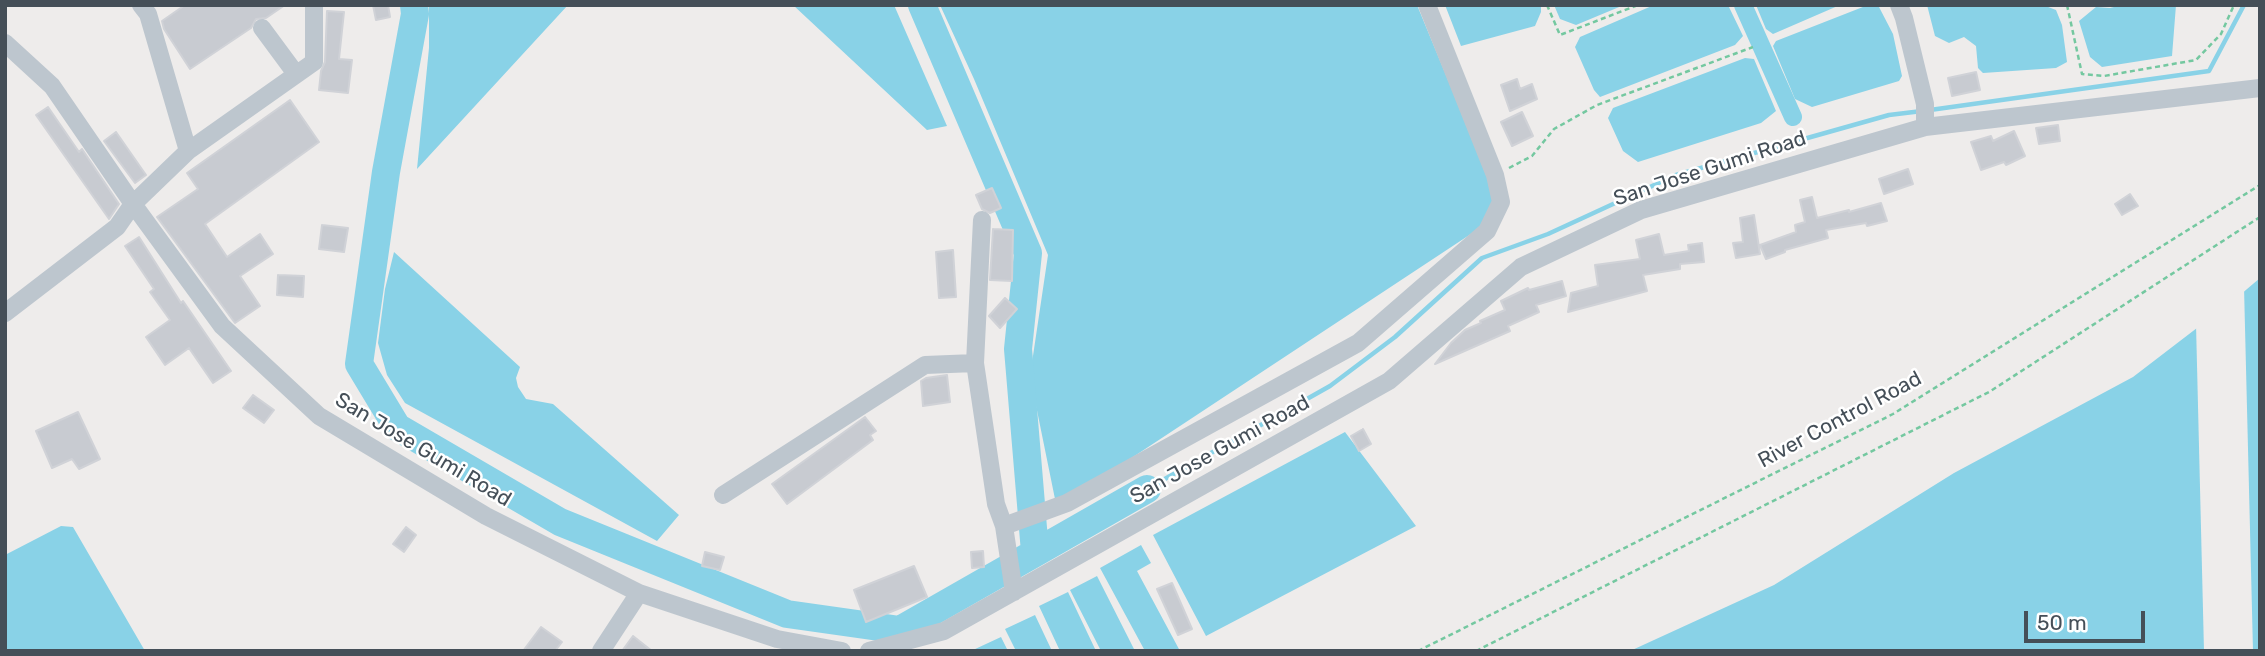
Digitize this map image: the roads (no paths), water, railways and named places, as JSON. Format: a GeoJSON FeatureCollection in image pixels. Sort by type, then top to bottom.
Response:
{"type":"FeatureCollection","features":[{"type":"Feature","properties":{"kind":"street"},"geometry":{"type":"LineString","coordinates":[[5,313],[117,227],[133,204],[188,151],[314,62],[314,5]]}},
{"type":"Feature","properties":{"kind":"street"},"geometry":{"type":"LineString","coordinates":[[1004,526],[1067,503],[1358,343],[1487,231],[1501,202],[1496,176],[1427,5]]}},
{"type":"Feature","properties":{"kind":"street"},"geometry":{"type":"LineString","coordinates":[[1899,5],[1925,116]]}},
{"type":"Feature","properties":{"kind":"street"},"geometry":{"type":"LineString","coordinates":[[150,8],[188,151]]}},
{"type":"Feature","properties":{"kind":"street"},"geometry":{"type":"LineString","coordinates":[[262,28],[296,74]]}},
{"type":"Feature","properties":{"kind":"street","name":"San Jose Gumi Road"},"geometry":{"type":"LineString","coordinates":[[5,43],[52,86],[133,204],[222,326],[319,416],[486,516],[639,593],[778,639],[842,651]]}},
{"type":"Feature","properties":{"kind":"street","name":"San Jose Gumi Road"},"geometry":{"type":"LineString","coordinates":[[869,651],[944,631],[1389,381],[1521,267],[1641,210],[1925,116],[2260,88]]}},
{"type":"Feature","properties":{"kind":"street"},"geometry":{"type":"LineString","coordinates":[[982,220],[975,363],[996,504],[1004,526],[1014,592]]}},
{"type":"Feature","properties":{"kind":"street"},"geometry":{"type":"LineString","coordinates":[[723,495],[925,365],[975,363]]}},
{"type":"Feature","properties":{"kind":"street"},"geometry":{"type":"LineString","coordinates":[[601,651],[639,593]]}},
{"type":"Feature","properties":{"kind":"water"},"geometry":{"type":"Polygon","coordinates":[[[429,5],[568,5],[417,169],[429,48],[429,5]]]}},
{"type":"Feature","properties":{"kind":"water"},"geometry":{"type":"Polygon","coordinates":[[[793,5],[894,5],[947,126],[927,130],[793,5]]]}},
{"type":"Feature","properties":{"kind":"water"},"geometry":{"type":"Polygon","coordinates":[[[940,5],[1417,5],[1489,179],[1493,200],[1480,228],[1077,494],[1055,499],[1030,376],[1048,255],[940,5]]]}},
{"type":"Feature","properties":{"kind":"water"},"geometry":{"type":"Polygon","coordinates":[[[1445,5],[1541,5],[1541,12],[1535,26],[1461,46],[1445,5]]]}},
{"type":"Feature","properties":{"kind":"water"},"geometry":{"type":"Polygon","coordinates":[[[1554,5],[1624,5],[1576,25],[1560,19],[1554,5]]]}},
{"type":"Feature","properties":{"kind":"water"},"geometry":{"type":"Polygon","coordinates":[[[1654,5],[1728,5],[1743,36],[1735,45],[1600,97],[1594,90],[1575,47],[1580,37],[1654,5]]]}},
{"type":"Feature","properties":{"kind":"water"},"geometry":{"type":"Polygon","coordinates":[[[1756,5],[1840,5],[1773,34],[1766,29],[1756,5]]]}},
{"type":"Feature","properties":{"kind":"water"},"geometry":{"type":"Polygon","coordinates":[[[1868,5],[1879,7],[1893,34],[1902,76],[1899,81],[1812,107],[1795,99],[1773,46],[1776,41],[1868,5]]]}},
{"type":"Feature","properties":{"kind":"water"},"geometry":{"type":"Polygon","coordinates":[[[1927,5],[2043,5],[2056,10],[2062,25],[2067,62],[2056,68],[1983,73],[1978,68],[1976,46],[1964,37],[1949,43],[1935,36],[1927,5]]]}},
{"type":"Feature","properties":{"kind":"water"},"geometry":{"type":"Polygon","coordinates":[[[2176,5],[2172,56],[2102,67],[2090,57],[2079,21],[2096,7],[2176,5]]]}},
{"type":"Feature","properties":{"kind":"water"},"geometry":{"type":"Polygon","coordinates":[[[1745,58],[1754,59],[1776,111],[1761,123],[1638,162],[1623,151],[1608,118],[1613,108],[1745,58]]]}},
{"type":"Feature","properties":{"kind":"water"},"geometry":{"type":"Polygon","coordinates":[[[394,252],[520,367],[516,378],[526,399],[553,404],[679,515],[657,541],[405,403],[387,375],[378,343],[385,289],[394,252]]]}},
{"type":"Feature","properties":{"kind":"water"},"geometry":{"type":"Polygon","coordinates":[[[2260,278],[2260,651],[1630,651],[1774,585],[1954,473],[2133,377],[2260,278]]]}},
{"type":"Feature","properties":{"kind":"water"},"geometry":{"type":"Polygon","coordinates":[[[1345,432],[1416,526],[1206,636],[1153,535],[1345,432]]]}},
{"type":"Feature","properties":{"kind":"water"},"geometry":{"type":"Polygon","coordinates":[[[61,526],[73,527],[145,651],[5,651],[5,555],[61,526]]]}},
{"type":"Feature","properties":{"kind":"water"},"geometry":{"type":"Polygon","coordinates":[[[1141,545],[1151,563],[1137,571],[1180,651],[1145,651],[1100,568],[1141,545]]]}},
{"type":"Feature","properties":{"kind":"water"},"geometry":{"type":"Polygon","coordinates":[[[1097,576],[1135,651],[1101,651],[1070,590],[1097,576]]]}},
{"type":"Feature","properties":{"kind":"water"},"geometry":{"type":"Polygon","coordinates":[[[1068,592],[1096,651],[1060,651],[1039,606],[1068,592]]]}},
{"type":"Feature","properties":{"kind":"water"},"geometry":{"type":"Polygon","coordinates":[[[1035,615],[1052,651],[1016,651],[1005,629],[1035,615]]]}},
{"type":"Feature","properties":{"kind":"water"},"geometry":{"type":"Polygon","coordinates":[[[1001,637],[1008,651],[973,651],[973,650],[1001,637]]]}},
{"type":"Feature","properties":{"kind":"waterway"},"geometry":{"type":"LineString","coordinates":[[414,5],[415,14],[386,172],[359,364],[397,427],[560,522],[787,614],[900,630],[1147,489]]}},
{"type":"Feature","properties":{"kind":"waterway"},"geometry":{"type":"LineString","coordinates":[[922,5],[1028,253],[1018,349],[1035,552]]}},
{"type":"Feature","properties":{"kind":"waterway"},"geometry":{"type":"LineString","coordinates":[[1743,5],[1793,117]]}},
{"type":"Feature","properties":{"kind":"waterway"},"geometry":{"type":"LineString","coordinates":[[1930,110],[2209,71],[2244,5]]}},
{"type":"Feature","properties":{"kind":"waterway"},"geometry":{"type":"LineString","coordinates":[[1147,489],[1330,386],[1395,337],[1482,258],[1548,234],[1676,175],[1889,115],[1922,111]]}}]}
